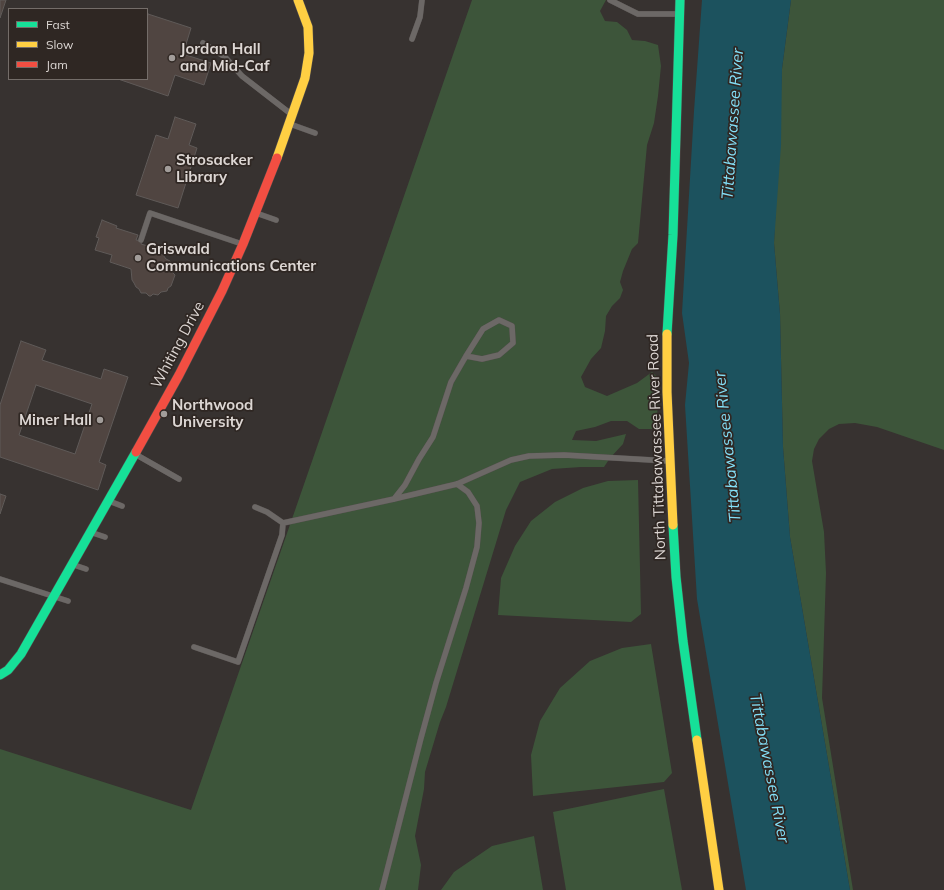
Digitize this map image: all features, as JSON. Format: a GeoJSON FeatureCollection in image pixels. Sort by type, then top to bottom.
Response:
{"type":"FeatureCollection","features":[{"type":"Feature","properties":{"kind":"street","name":"Whiting Drive"},"geometry":{"type":"LineString","coordinates":[[0,675],[8,670],[21,654],[179,376],[222,291],[243,244],[256,213],[305,78],[309,53],[308,27],[298,0]]}},
{"type":"Feature","properties":{"kind":"street","name":"North Tittabawassee River Road"},"geometry":{"type":"LineString","coordinates":[[680,0],[673,235],[667,333],[666,392],[671,461],[675,570],[682,634],[719,890]]}},
{"type":"Feature","properties":{"kind":"lane"},"geometry":{"type":"LineString","coordinates":[[412,39],[420,17],[422,0]]}},
{"type":"Feature","properties":{"kind":"lane"},"geometry":{"type":"LineString","coordinates":[[610,0],[638,14],[679,14]]}},
{"type":"Feature","properties":{"kind":"lane"},"geometry":{"type":"LineString","coordinates":[[203,43],[225,57],[242,76],[291,119],[315,133]]}},
{"type":"Feature","properties":{"kind":"lane"},"geometry":{"type":"LineString","coordinates":[[141,240],[150,213],[243,244]]}},
{"type":"Feature","properties":{"kind":"lane"},"geometry":{"type":"LineString","coordinates":[[256,213],[276,220]]}},
{"type":"Feature","properties":{"kind":"lane"},"geometry":{"type":"LineString","coordinates":[[394,499],[405,485],[433,437],[451,382],[466,356],[483,329],[499,320],[512,326],[513,343],[499,355],[482,359],[466,356]]}},
{"type":"Feature","properties":{"kind":"lane"},"geometry":{"type":"LineString","coordinates":[[135,454],[179,479]]}},
{"type":"Feature","properties":{"kind":"lane"},"geometry":{"type":"LineString","coordinates":[[282,524],[457,484],[511,460],[529,456],[564,455],[671,461]]}},
{"type":"Feature","properties":{"kind":"lane"},"geometry":{"type":"LineString","coordinates":[[382,890],[420,738],[477,547],[479,523],[477,506],[468,492],[457,484]]}},
{"type":"Feature","properties":{"kind":"lane"},"geometry":{"type":"LineString","coordinates":[[108,501],[122,506]]}},
{"type":"Feature","properties":{"kind":"lane"},"geometry":{"type":"LineString","coordinates":[[255,508],[267,512],[282,524]]}},
{"type":"Feature","properties":{"kind":"lane"},"geometry":{"type":"LineString","coordinates":[[194,647],[238,662],[282,535],[282,524]]}},
{"type":"Feature","properties":{"kind":"lane"},"geometry":{"type":"LineString","coordinates":[[90,532],[105,538]]}},
{"type":"Feature","properties":{"kind":"lane"},"geometry":{"type":"LineString","coordinates":[[72,564],[86,569]]}},
{"type":"Feature","properties":{"kind":"lane"},"geometry":{"type":"LineString","coordinates":[[0,579],[68,602]]}},
{"type":"Feature","properties":{"kind":"green space"},"geometry":{"type":"Polygon","coordinates":[[[472,0],[606,0],[600,11],[605,21],[617,22],[627,30],[632,40],[645,41],[658,45],[661,66],[658,96],[654,123],[647,145],[638,243],[632,249],[623,271],[620,282],[623,290],[620,298],[612,306],[606,316],[605,331],[601,348],[591,359],[581,377],[585,387],[607,396],[637,383],[652,372],[659,378],[658,407],[655,429],[639,429],[627,421],[611,421],[595,427],[576,431],[572,440],[596,441],[626,434],[623,444],[604,467],[552,469],[520,482],[506,510],[425,772],[424,789],[415,836],[421,865],[418,890],[0,890],[0,749],[191,810],[472,0]]]}},
{"type":"Feature","properties":{"kind":"green space"},"geometry":{"type":"Polygon","coordinates":[[[791,0],[944,0],[944,450],[877,427],[855,423],[839,424],[829,429],[819,439],[814,449],[812,461],[824,532],[826,573],[822,698],[853,890],[850,890],[790,537],[783,447],[780,314],[774,243],[782,69],[791,0]]]}},
{"type":"Feature","properties":{"kind":"green space"},"geometry":{"type":"Polygon","coordinates":[[[638,480],[641,614],[631,622],[498,615],[501,578],[515,546],[531,521],[555,502],[583,488],[608,481],[638,480]]]}},
{"type":"Feature","properties":{"kind":"green space"},"geometry":{"type":"Polygon","coordinates":[[[651,644],[672,773],[664,782],[533,796],[531,755],[540,721],[560,688],[590,661],[622,648],[651,644]]]}},
{"type":"Feature","properties":{"kind":"green space"},"geometry":{"type":"Polygon","coordinates":[[[664,789],[682,890],[566,890],[553,812],[664,789]]]}},
{"type":"Feature","properties":{"kind":"green space"},"geometry":{"type":"Polygon","coordinates":[[[534,836],[543,890],[441,890],[454,872],[492,846],[534,836]]]}},
{"type":"Feature","properties":{"kind":"water","name":"Tittabawassee River"},"geometry":{"type":"Polygon","coordinates":[[[702,0],[791,0],[782,69],[781,145],[774,243],[780,314],[783,447],[790,537],[850,890],[746,890],[697,599],[685,405],[689,363],[682,313],[702,0]]]}},
{"type":"Feature","properties":{"kind":"building"},"geometry":{"type":"Polygon","coordinates":[[[0,0],[6,0],[0,18],[0,0]]]}},
{"type":"Feature","properties":{"kind":"building","name":"Jordan Hall and Mid-Caf"},"geometry":{"type":"Polygon","coordinates":[[[148,14],[191,28],[183,54],[211,63],[204,85],[175,75],[168,96],[121,80],[148,80],[148,14]]]}},
{"type":"Feature","properties":{"kind":"building","name":"Strosacker Library"},"geometry":{"type":"Polygon","coordinates":[[[175,117],[196,124],[189,145],[197,148],[178,208],[136,195],[156,135],[168,139],[175,117]]]}},
{"type":"Feature","properties":{"kind":"building","name":"Griswald Communications Center"},"geometry":{"type":"Polygon","coordinates":[[[102,220],[117,226],[116,228],[138,235],[136,240],[142,241],[141,244],[161,250],[160,254],[170,261],[173,267],[172,272],[175,275],[171,286],[167,291],[161,292],[158,295],[153,294],[151,296],[146,293],[141,293],[132,280],[131,269],[110,262],[112,255],[95,250],[99,238],[96,237],[102,220]]]}},
{"type":"Feature","properties":{"kind":"building","name":"Miner Hall"},"geometry":{"type":"Polygon","coordinates":[[[21,341],[46,350],[42,360],[101,379],[104,369],[128,377],[99,462],[106,465],[98,490],[0,457],[0,405],[21,341]],[[36,385],[19,435],[75,454],[92,404],[36,385]]]}},
{"type":"Feature","properties":{"kind":"building"},"geometry":{"type":"Polygon","coordinates":[[[0,494],[6,496],[0,514],[0,494]]]}},
{"type":"Feature","properties":{"kind":"traffic: fast"},"geometry":{"type":"LineString","coordinates":[[667,334],[673,235],[680,0]]}},
{"type":"Feature","properties":{"kind":"traffic: fast"},"geometry":{"type":"LineString","coordinates":[[0,675],[8,670],[21,654],[136,452]]}},
{"type":"Feature","properties":{"kind":"traffic: fast"},"geometry":{"type":"LineString","coordinates":[[673,525],[676,577],[683,641],[697,740]]}},
{"type":"Feature","properties":{"kind":"traffic: slow"},"geometry":{"type":"LineString","coordinates":[[277,158],[305,78],[309,53],[308,27],[298,0]]}},
{"type":"Feature","properties":{"kind":"traffic: slow"},"geometry":{"type":"LineString","coordinates":[[667,334],[667,392],[673,525]]}},
{"type":"Feature","properties":{"kind":"traffic: slow"},"geometry":{"type":"LineString","coordinates":[[697,740],[719,890]]}},
{"type":"Feature","properties":{"kind":"traffic: jam"},"geometry":{"type":"LineString","coordinates":[[136,452],[179,375],[222,291],[243,244],[277,158]]}},
{"type":"Feature","properties":{"kind":"place","name":"Jordan Hall and Mid-Caf"},"geometry":{"type":"Point","coordinates":[172,58]}},
{"type":"Feature","properties":{"kind":"place","name":"Strosacker Library"},"geometry":{"type":"Point","coordinates":[168,169]}},
{"type":"Feature","properties":{"kind":"place","name":"Griswald Communications Center"},"geometry":{"type":"Point","coordinates":[138,258]}},
{"type":"Feature","properties":{"kind":"place","name":"Northwood University"},"geometry":{"type":"Point","coordinates":[164,414]}},
{"type":"Feature","properties":{"kind":"place","name":"Miner Hall"},"geometry":{"type":"Point","coordinates":[100,420]}}]}
